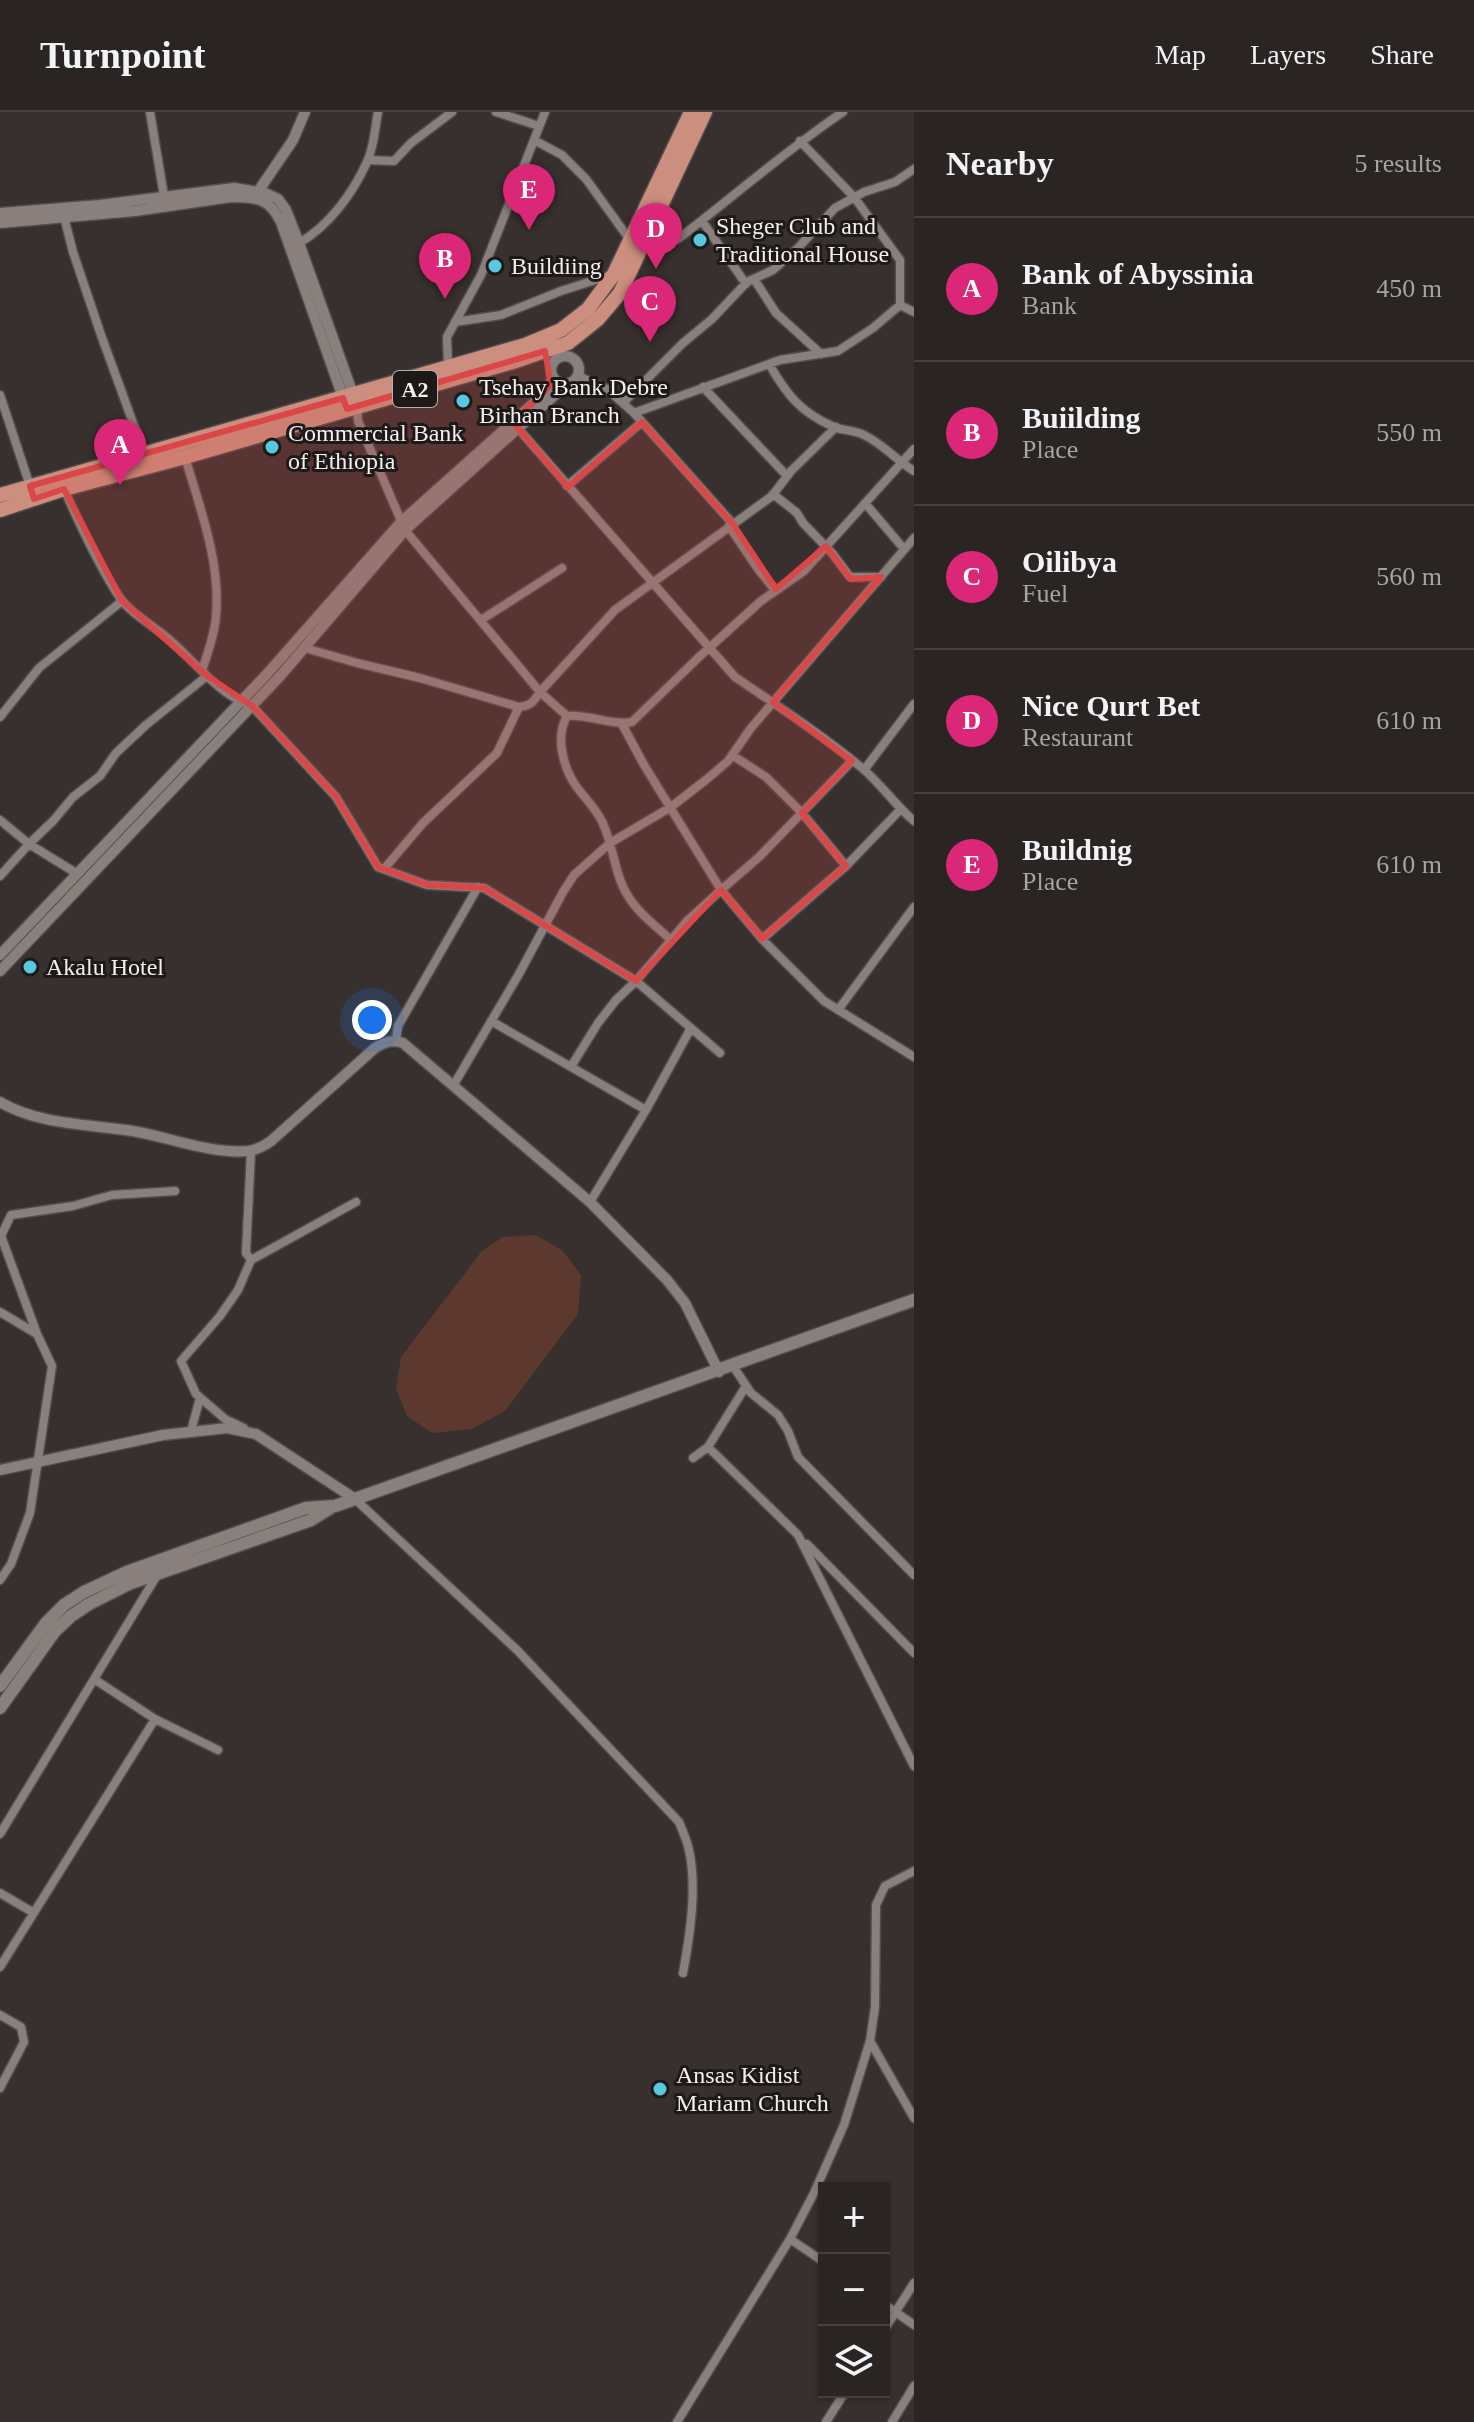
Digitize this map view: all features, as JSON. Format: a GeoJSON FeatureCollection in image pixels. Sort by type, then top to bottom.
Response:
{"type":"FeatureCollection","features":[{"type":"Feature","properties":{"kind":"highway","name":"A2"},"geometry":{"type":"LineString","coordinates":[[0,495],[64,489],[185,457],[564,336],[621,276],[691,112]]}},
{"type":"Feature","properties":{"kind":"highway","name":"A2"},"geometry":{"type":"LineString","coordinates":[[637,241],[705,112]]}},
{"type":"Feature","properties":{"kind":"highway","name":"A2"},"geometry":{"type":"LineString","coordinates":[[0,510],[32,492],[144,453],[351,406],[448,367],[542,345]]}},
{"type":"Feature","properties":{"kind":"main road"},"geometry":{"type":"LineString","coordinates":[[0,1686],[46,1623],[64,1605],[127,1572],[158,1567],[311,1520],[335,1506],[719,1372],[914,1300]]}},
{"type":"Feature","properties":{"kind":"main road"},"geometry":{"type":"LineString","coordinates":[[0,1708],[38,1653],[71,1616],[158,1567]]}},
{"type":"Feature","properties":{"kind":"street"},"geometry":{"type":"LineString","coordinates":[[150,112],[164,201]]}},
{"type":"Feature","properties":{"kind":"street"},"geometry":{"type":"LineString","coordinates":[[256,195],[293,140],[305,112]]}},
{"type":"Feature","properties":{"kind":"street"},"geometry":{"type":"LineString","coordinates":[[299,243],[315,234],[344,201],[368,160],[378,112]]}},
{"type":"Feature","properties":{"kind":"street"},"geometry":{"type":"LineString","coordinates":[[368,160],[394,161],[411,143],[452,112]]}},
{"type":"Feature","properties":{"kind":"street"},"geometry":{"type":"LineString","coordinates":[[496,112],[539,126]]}},
{"type":"Feature","properties":{"kind":"street"},"geometry":{"type":"LineString","coordinates":[[448,367],[447,337],[481,275],[545,112]]}},
{"type":"Feature","properties":{"kind":"street"},"geometry":{"type":"LineString","coordinates":[[534,140],[562,155],[637,241],[671,242],[702,221],[800,141],[843,112]]}},
{"type":"Feature","properties":{"kind":"street"},"geometry":{"type":"LineString","coordinates":[[634,413],[769,364],[838,351],[900,305],[900,260],[854,197],[800,141]]}},
{"type":"Feature","properties":{"kind":"street"},"geometry":{"type":"LineString","coordinates":[[623,403],[750,281],[773,270],[797,249],[835,208],[912,172]]}},
{"type":"Feature","properties":{"kind":"street"},"geometry":{"type":"LineString","coordinates":[[0,223],[164,201],[234,188],[278,199],[286,210],[299,243],[351,406]]}},
{"type":"Feature","properties":{"kind":"street"},"geometry":{"type":"LineString","coordinates":[[256,195],[274,208],[281,222],[351,406],[403,526],[540,692],[567,716],[607,719],[622,724],[632,722],[775,590],[804,571],[914,449]]}},
{"type":"Feature","properties":{"kind":"street"},"geometry":{"type":"LineString","coordinates":[[0,213],[63,214]]}},
{"type":"Feature","properties":{"kind":"street"},"geometry":{"type":"LineString","coordinates":[[63,214],[101,335],[144,453]]}},
{"type":"Feature","properties":{"kind":"street"},"geometry":{"type":"LineString","coordinates":[[702,221],[776,313],[821,354]]}},
{"type":"Feature","properties":{"kind":"street"},"geometry":{"type":"LineString","coordinates":[[455,322],[501,315],[561,291],[621,276]]}},
{"type":"Feature","properties":{"kind":"street"},"geometry":{"type":"LineString","coordinates":[[900,305],[914,312]]}},
{"type":"Feature","properties":{"kind":"street"},"geometry":{"type":"LineString","coordinates":[[0,971],[4,953],[76,873],[403,526],[516,425],[578,376],[579,367],[564,336]]}},
{"type":"Feature","properties":{"kind":"street"},"geometry":{"type":"LineString","coordinates":[[542,345],[558,382],[567,384]]}},
{"type":"Feature","properties":{"kind":"street"},"geometry":{"type":"LineString","coordinates":[[516,425],[545,393],[561,356],[574,359]]}},
{"type":"Feature","properties":{"kind":"street"},"geometry":{"type":"LineString","coordinates":[[769,364],[786,393],[800,408],[836,427],[862,434],[914,471]]}},
{"type":"Feature","properties":{"kind":"street"},"geometry":{"type":"LineString","coordinates":[[578,376],[607,389],[634,413],[731,525],[775,590]]}},
{"type":"Feature","properties":{"kind":"street"},"geometry":{"type":"LineString","coordinates":[[703,387],[787,476]]}},
{"type":"Feature","properties":{"kind":"street"},"geometry":{"type":"LineString","coordinates":[[0,395],[32,492]]}},
{"type":"Feature","properties":{"kind":"street"},"geometry":{"type":"LineString","coordinates":[[567,486],[642,422]]}},
{"type":"Feature","properties":{"kind":"street"},"geometry":{"type":"LineString","coordinates":[[516,425],[735,677],[864,770],[914,821]]}},
{"type":"Feature","properties":{"kind":"street"},"geometry":{"type":"LineString","coordinates":[[305,648],[519,707],[527,706],[534,702],[615,610],[773,494],[836,427]]}},
{"type":"Feature","properties":{"kind":"street"},"geometry":{"type":"LineString","coordinates":[[0,876],[73,797],[100,776],[116,753],[205,674],[216,618],[215,571],[185,457]]}},
{"type":"Feature","properties":{"kind":"street"},"geometry":{"type":"LineString","coordinates":[[64,489],[122,601],[173,642],[205,674],[240,702],[252,706],[336,797],[378,867],[427,885],[484,888],[636,981],[720,1053]]}},
{"type":"Feature","properties":{"kind":"street"},"geometry":{"type":"LineString","coordinates":[[773,494],[797,513],[850,577],[881,577]]}},
{"type":"Feature","properties":{"kind":"street"},"geometry":{"type":"LineString","coordinates":[[865,503],[904,549]]}},
{"type":"Feature","properties":{"kind":"street"},"geometry":{"type":"LineString","coordinates":[[4,953],[252,706],[305,648],[403,526]]}},
{"type":"Feature","properties":{"kind":"street"},"geometry":{"type":"LineString","coordinates":[[453,1086],[574,875],[610,843],[671,807],[732,755],[773,702],[914,538]]}},
{"type":"Feature","properties":{"kind":"street"},"geometry":{"type":"LineString","coordinates":[[481,620],[562,568]]}},
{"type":"Feature","properties":{"kind":"street"},"geometry":{"type":"LineString","coordinates":[[0,717],[39,668],[122,601]]}},
{"type":"Feature","properties":{"kind":"street"},"geometry":{"type":"LineString","coordinates":[[864,770],[914,704]]}},
{"type":"Feature","properties":{"kind":"street"},"geometry":{"type":"LineString","coordinates":[[384,869],[423,823],[497,753],[519,707]]}},
{"type":"Feature","properties":{"kind":"street"},"geometry":{"type":"LineString","coordinates":[[567,716],[562,725],[560,749],[575,784],[593,805],[630,900],[671,940]]}},
{"type":"Feature","properties":{"kind":"street"},"geometry":{"type":"LineString","coordinates":[[622,724],[721,890],[762,939],[824,1001],[914,1057]]}},
{"type":"Feature","properties":{"kind":"street"},"geometry":{"type":"LineString","coordinates":[[732,755],[766,777],[802,813],[846,866]]}},
{"type":"Feature","properties":{"kind":"street"},"geometry":{"type":"LineString","coordinates":[[572,1065],[616,1000],[671,940],[759,857],[852,761]]}},
{"type":"Feature","properties":{"kind":"street"},"geometry":{"type":"LineString","coordinates":[[762,939],[846,866],[900,810]]}},
{"type":"Feature","properties":{"kind":"street"},"geometry":{"type":"LineString","coordinates":[[0,820],[29,844],[76,873]]}},
{"type":"Feature","properties":{"kind":"street"},"geometry":{"type":"LineString","coordinates":[[396,1040],[398,1026],[478,887]]}},
{"type":"Feature","properties":{"kind":"street"},"geometry":{"type":"LineString","coordinates":[[838,1010],[914,907]]}},
{"type":"Feature","properties":{"kind":"street"},"geometry":{"type":"LineString","coordinates":[[491,1021],[646,1110]]}},
{"type":"Feature","properties":{"kind":"street"},"geometry":{"type":"LineString","coordinates":[[590,1202],[691,1028]]}},
{"type":"Feature","properties":{"kind":"street"},"geometry":{"type":"LineString","coordinates":[[0,1102],[45,1119],[137,1132],[217,1149],[251,1151],[271,1141],[375,1048],[396,1040],[590,1202],[667,1280],[685,1303],[719,1372]]}},
{"type":"Feature","properties":{"kind":"street"},"geometry":{"type":"LineString","coordinates":[[251,1151],[246,1253],[251,1260]]}},
{"type":"Feature","properties":{"kind":"street"},"geometry":{"type":"LineString","coordinates":[[0,1580],[11,1564],[30,1513],[52,1366],[1,1237],[11,1215],[73,1206],[112,1195],[175,1191]]}},
{"type":"Feature","properties":{"kind":"street"},"geometry":{"type":"LineString","coordinates":[[356,1202],[251,1260],[238,1290],[220,1316],[181,1361],[196,1394],[225,1419],[256,1434],[355,1499],[517,1650],[679,1822],[688,1846],[692,1875],[689,1939],[683,1973]]}},
{"type":"Feature","properties":{"kind":"street"},"geometry":{"type":"LineString","coordinates":[[0,1312],[37,1334]]}},
{"type":"Feature","properties":{"kind":"street"},"geometry":{"type":"LineString","coordinates":[[733,1366],[751,1393],[778,1415],[798,1457],[914,1575]]}},
{"type":"Feature","properties":{"kind":"street"},"geometry":{"type":"LineString","coordinates":[[693,1458],[708,1447],[746,1386]]}},
{"type":"Feature","properties":{"kind":"street"},"geometry":{"type":"LineString","coordinates":[[191,1431],[200,1398]]}},
{"type":"Feature","properties":{"kind":"street"},"geometry":{"type":"LineString","coordinates":[[0,1470],[191,1431],[227,1428],[256,1434]]}},
{"type":"Feature","properties":{"kind":"street"},"geometry":{"type":"LineString","coordinates":[[708,1447],[914,1653]]}},
{"type":"Feature","properties":{"kind":"street"},"geometry":{"type":"LineString","coordinates":[[798,1535],[914,1766]]}},
{"type":"Feature","properties":{"kind":"street"},"geometry":{"type":"LineString","coordinates":[[0,1834],[158,1567]]}},
{"type":"Feature","properties":{"kind":"street"},"geometry":{"type":"LineString","coordinates":[[94,1679],[155,1719],[218,1750]]}},
{"type":"Feature","properties":{"kind":"street"},"geometry":{"type":"LineString","coordinates":[[0,1967],[155,1719]]}},
{"type":"Feature","properties":{"kind":"street"},"geometry":{"type":"LineString","coordinates":[[677,2422],[790,2239],[844,2125],[870,2041],[875,2007],[876,1905],[885,1886],[913,1876]]}},
{"type":"Feature","properties":{"kind":"street"},"geometry":{"type":"LineString","coordinates":[[0,1893],[34,1913]]}},
{"type":"Feature","properties":{"kind":"street"},"geometry":{"type":"LineString","coordinates":[[0,2015],[21,2027],[24,2042],[0,2088]]}},
{"type":"Feature","properties":{"kind":"street"},"geometry":{"type":"LineString","coordinates":[[870,2041],[914,2118]]}},
{"type":"Feature","properties":{"kind":"street"},"geometry":{"type":"LineString","coordinates":[[790,2239],[818,2258]]}},
{"type":"Feature","properties":{"kind":"street"},"geometry":{"type":"LineString","coordinates":[[887,2326],[914,2283]]}},
{"type":"Feature","properties":{"kind":"street"},"geometry":{"type":"LineString","coordinates":[[890,2308],[914,2325]]}},
{"type":"Feature","properties":{"kind":"street"},"geometry":{"type":"LineString","coordinates":[[892,2422],[914,2386]]}},
{"type":"Feature","properties":{"kind":"street"},"geometry":{"type":"LineString","coordinates":[[826,2422],[841,2398]]}},
{"type":"Feature","properties":{"kind":"highlighted area"},"geometry":{"type":"Polygon","coordinates":[[[545,351],[551,385],[513,422],[568,487],[642,422],[733,524],[776,589],[826,546],[851,579],[881,577],[773,702],[852,761],[802,813],[846,866],[762,939],[721,890],[636,981],[484,888],[427,885],[378,867],[336,797],[252,706],[207,676],[122,601],[64,489],[34,499],[30,486],[343,398],[347,409],[545,351]]]}},
{"type":"Feature","properties":{"kind":"shaded area"},"geometry":{"type":"Polygon","coordinates":[[[535,1235],[562,1250],[581,1275],[578,1314],[505,1411],[472,1429],[432,1433],[407,1416],[396,1389],[401,1357],[482,1251],[503,1237],[535,1235]]]}},
{"type":"Feature","properties":{"kind":"place","name":"Buildnig"},"geometry":{"type":"Point","coordinates":[529,230]}},
{"type":"Feature","properties":{"kind":"place","name":"Sheger Club and Traditional House"},"geometry":{"type":"Point","coordinates":[700,240]}},
{"type":"Feature","properties":{"kind":"place","name":"Buildiing"},"geometry":{"type":"Point","coordinates":[495,266]}},
{"type":"Feature","properties":{"kind":"place","name":"Nice Qurt Bet"},"geometry":{"type":"Point","coordinates":[656,269]}},
{"type":"Feature","properties":{"kind":"place","name":"Buiilding"},"geometry":{"type":"Point","coordinates":[445,299]}},
{"type":"Feature","properties":{"kind":"place","name":"Oilibya"},"geometry":{"type":"Point","coordinates":[650,342]}},
{"type":"Feature","properties":{"kind":"place","name":"Tsehay Bank Debre Birhan Branch"},"geometry":{"type":"Point","coordinates":[463,401]}},
{"type":"Feature","properties":{"kind":"place","name":"Commercial Bank of Ethiopia"},"geometry":{"type":"Point","coordinates":[272,447]}},
{"type":"Feature","properties":{"kind":"place","name":"Bank of Abyssinia"},"geometry":{"type":"Point","coordinates":[120,485]}},
{"type":"Feature","properties":{"kind":"place","name":"Akalu Hotel"},"geometry":{"type":"Point","coordinates":[30,967]}},
{"type":"Feature","properties":{"kind":"place","name":"Ansas Kidist Mariam Church"},"geometry":{"type":"Point","coordinates":[660,2089]}}]}
